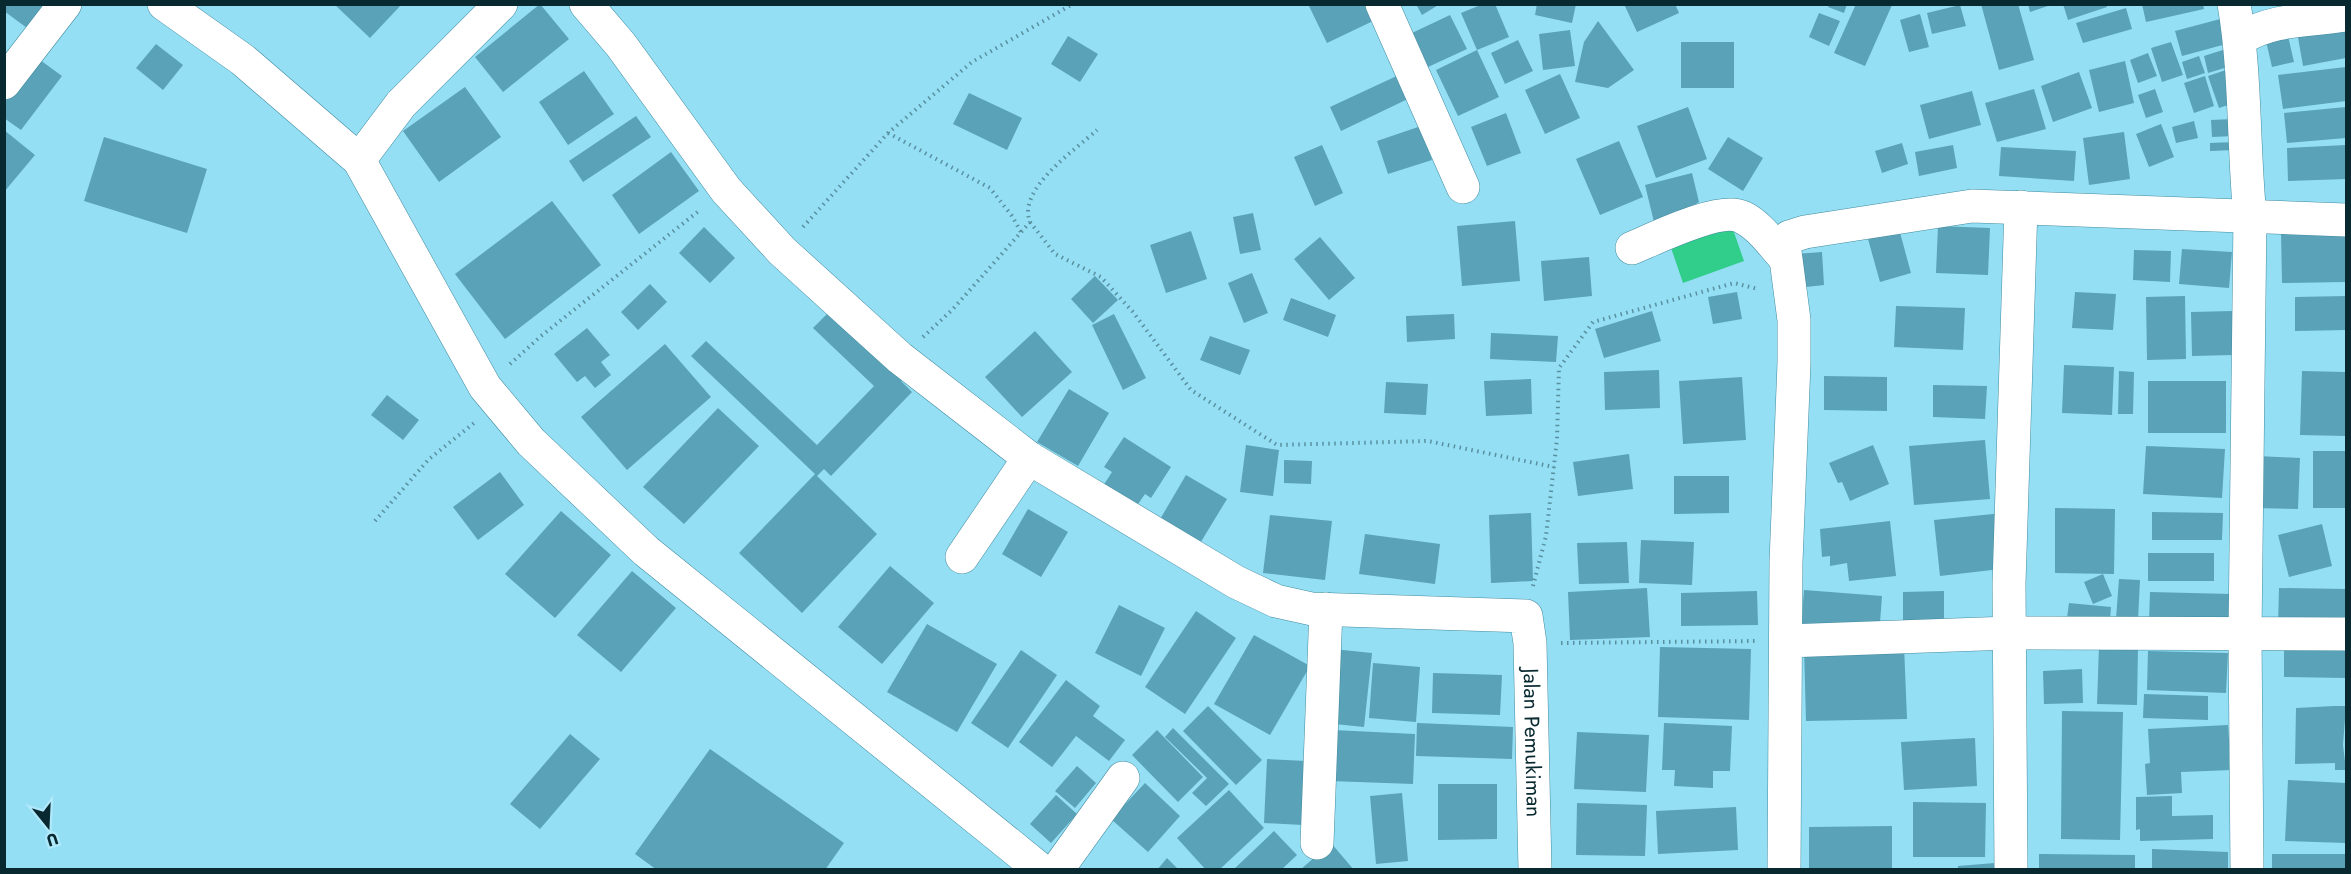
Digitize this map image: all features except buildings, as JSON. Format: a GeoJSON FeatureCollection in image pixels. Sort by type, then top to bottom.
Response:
{"type":"FeatureCollection","features":[{"type":"Feature","properties":{"kind":"street"},"geometry":{"type":"LineString","coordinates":[[4,83],[65,4]]}},
{"type":"Feature","properties":{"kind":"street"},"geometry":{"type":"LineString","coordinates":[[164,4],[243,60],[359,160],[491,395],[531,442],[646,551],[1041,870]]}},
{"type":"Feature","properties":{"kind":"street"},"geometry":{"type":"LineString","coordinates":[[359,160],[401,104],[501,4]]}},
{"type":"Feature","properties":{"kind":"street"},"geometry":{"type":"LineString","coordinates":[[586,4],[621,45],[726,190],[782,251],[900,358],[1029,458],[1236,582],[1276,601],[1312,609],[1528,629]]}},
{"type":"Feature","properties":{"kind":"street"},"geometry":{"type":"LineString","coordinates":[[1382,4],[1463,187]]}},
{"type":"Feature","properties":{"kind":"street"},"geometry":{"type":"LineString","coordinates":[[2234,4],[2240,39],[2244,154],[2250,217],[2246,634],[2247,870]]}},
{"type":"Feature","properties":{"kind":"street"},"geometry":{"type":"LineString","coordinates":[[2240,39],[2257,29],[2277,22],[2346,15]]}},
{"type":"Feature","properties":{"kind":"street"},"geometry":{"type":"LineString","coordinates":[[1784,870],[1786,641],[1794,363],[1791,298],[1784,244],[1789,237],[1805,232],[1972,206],[2346,220]]}},
{"type":"Feature","properties":{"kind":"street"},"geometry":{"type":"LineString","coordinates":[[2011,870],[2010,633],[2022,207]]}},
{"type":"Feature","properties":{"kind":"street"},"geometry":{"type":"LineString","coordinates":[[1632,248],[1684,226],[1715,216],[1740,215],[1756,227],[1785,258]]}},
{"type":"Feature","properties":{"kind":"street"},"geometry":{"type":"LineString","coordinates":[[962,556],[1029,458]]}},
{"type":"Feature","properties":{"kind":"street"},"geometry":{"type":"LineString","coordinates":[[1317,843],[1326,609]]}},
{"type":"Feature","properties":{"kind":"street","name":"Jalan Pemukiman"},"geometry":{"type":"LineString","coordinates":[[1528,629],[1535,870]]}},
{"type":"Feature","properties":{"kind":"street"},"geometry":{"type":"LineString","coordinates":[[1786,641],[2010,633],[2346,634]]}},
{"type":"Feature","properties":{"kind":"street"},"geometry":{"type":"LineString","coordinates":[[1057,870],[1124,778]]}},
{"type":"Feature","properties":{"kind":"path"},"geometry":{"type":"LineString","coordinates":[[782,251],[888,133],[972,62],[1073,4]]}},
{"type":"Feature","properties":{"kind":"path"},"geometry":{"type":"LineString","coordinates":[[1097,130],[1032,193],[1026,212],[1030,222],[1055,254],[1101,277],[1133,312],[1191,390],[1277,445],[1428,441],[1554,467]]}},
{"type":"Feature","properties":{"kind":"path"},"geometry":{"type":"LineString","coordinates":[[888,133],[990,188],[1012,216],[1021,232]]}},
{"type":"Feature","properties":{"kind":"path"},"geometry":{"type":"LineString","coordinates":[[375,522],[429,459],[491,395],[541,336],[726,190]]}},
{"type":"Feature","properties":{"kind":"path"},"geometry":{"type":"LineString","coordinates":[[900,358],[953,309],[1030,222]]}},
{"type":"Feature","properties":{"kind":"path"},"geometry":{"type":"LineString","coordinates":[[1786,641],[1528,629],[1546,536],[1554,467],[1559,368],[1593,322],[1734,283],[1791,298]]}},
{"type":"Feature","properties":{"kind":"shaded area"},"geometry":{"type":"Polygon","coordinates":[[[1729,218],[1744,261],[1683,283],[1668,239],[1729,218]]]}}]}
